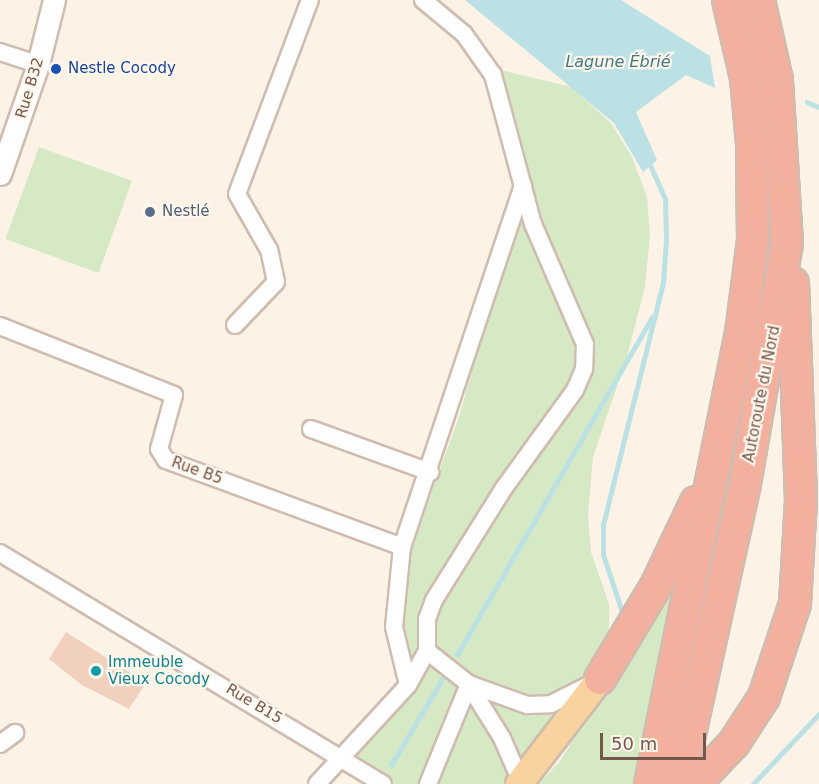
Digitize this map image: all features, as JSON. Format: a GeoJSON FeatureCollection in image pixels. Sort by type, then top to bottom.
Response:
{"type":"FeatureCollection","features":[{"type":"Feature","properties":{"kind":"highway"},"geometry":{"type":"LineString","coordinates":[[720,0],[736,30]]}},
{"type":"Feature","properties":{"kind":"highway"},"geometry":{"type":"LineString","coordinates":[[650,784],[718,453],[753,240],[752,143],[736,30],[728,0]]}},
{"type":"Feature","properties":{"kind":"highway","name":"Autoroute du Nord"},"geometry":{"type":"LineString","coordinates":[[679,784],[745,484],[787,244],[777,80],[759,0]]}},
{"type":"Feature","properties":{"kind":"highway"},"geometry":{"type":"LineString","coordinates":[[695,784],[734,743],[777,670],[797,584],[801,500],[796,302],[787,244]]}},
{"type":"Feature","properties":{"kind":"highway"},"geometry":{"type":"LineString","coordinates":[[600,679],[657,584],[718,453]]}},
{"type":"Feature","properties":{"kind":"main road"},"geometry":{"type":"LineString","coordinates":[[520,783],[600,679]]}},
{"type":"Feature","properties":{"kind":"street","name":"Rue B32"},"geometry":{"type":"LineString","coordinates":[[0,174],[39,64],[54,0]]}},
{"type":"Feature","properties":{"kind":"street"},"geometry":{"type":"LineString","coordinates":[[235,326],[276,282],[268,250],[237,194],[310,0]]}},
{"type":"Feature","properties":{"kind":"street"},"geometry":{"type":"LineString","coordinates":[[316,784],[340,755],[408,685],[427,651],[427,619],[434,600],[584,369],[585,344],[545,254],[523,186],[494,75],[464,34],[423,0]]}},
{"type":"Feature","properties":{"kind":"street"},"geometry":{"type":"LineString","coordinates":[[0,52],[39,64]]}},
{"type":"Feature","properties":{"kind":"street"},"geometry":{"type":"LineString","coordinates":[[408,685],[394,627],[402,547],[430,472],[523,186]]}},
{"type":"Feature","properties":{"kind":"street","name":"Rue B5"},"geometry":{"type":"LineString","coordinates":[[0,326],[174,395],[159,449],[166,460],[402,547]]}},
{"type":"Feature","properties":{"kind":"street"},"geometry":{"type":"LineString","coordinates":[[311,429],[430,472]]}},
{"type":"Feature","properties":{"kind":"street","name":"Rue B15"},"geometry":{"type":"LineString","coordinates":[[0,554],[340,755],[383,784]]}},
{"type":"Feature","properties":{"kind":"street"},"geometry":{"type":"LineString","coordinates":[[427,651],[469,684],[527,705],[551,704],[600,679]]}},
{"type":"Feature","properties":{"kind":"street"},"geometry":{"type":"LineString","coordinates":[[469,684],[502,738],[520,783]]}},
{"type":"Feature","properties":{"kind":"street"},"geometry":{"type":"LineString","coordinates":[[428,784],[469,684]]}},
{"type":"Feature","properties":{"kind":"street"},"geometry":{"type":"LineString","coordinates":[[0,744],[15,733]]}},
{"type":"Feature","properties":{"kind":"green space"},"geometry":{"type":"Polygon","coordinates":[[[484,66],[571,87],[611,123],[632,157],[647,197],[650,236],[645,286],[627,357],[593,457],[588,515],[591,552],[609,604],[609,634],[539,744],[503,784],[387,784],[353,760],[406,689],[400,631],[407,559],[460,414],[519,194],[484,66]]]}},
{"type":"Feature","properties":{"kind":"green space"},"geometry":{"type":"Polygon","coordinates":[[[39,147],[132,181],[99,273],[5,239],[39,147]]]}},
{"type":"Feature","properties":{"kind":"green space"},"geometry":{"type":"Polygon","coordinates":[[[678,570],[635,784],[539,784],[560,761],[678,570]]]}},
{"type":"Feature","properties":{"kind":"water","name":"Lagune Ébrié"},"geometry":{"type":"Polygon","coordinates":[[[465,0],[621,0],[710,56],[715,88],[686,75],[636,112],[657,160],[643,172],[614,123],[465,0]]]}},
{"type":"Feature","properties":{"kind":"building","name":"Immeuble Vieux Cocody"},"geometry":{"type":"Polygon","coordinates":[[[66,632],[146,683],[129,709],[82,685],[49,659],[66,632]]]}},
{"type":"Feature","properties":{"kind":"waterway"},"geometry":{"type":"LineString","coordinates":[[807,102],[819,107]]}},
{"type":"Feature","properties":{"kind":"waterway"},"geometry":{"type":"LineString","coordinates":[[621,609],[603,555],[603,525],[663,283],[666,239],[665,199],[648,161]]}},
{"type":"Feature","properties":{"kind":"waterway"},"geometry":{"type":"LineString","coordinates":[[457,655],[652,317]]}},
{"type":"Feature","properties":{"kind":"waterway"},"geometry":{"type":"LineString","coordinates":[[391,765],[444,676]]}},
{"type":"Feature","properties":{"kind":"waterway"},"geometry":{"type":"LineString","coordinates":[[753,784],[819,714]]}},
{"type":"Feature","properties":{"kind":"place","name":"Nestle Cocody"},"geometry":{"type":"Point","coordinates":[56,69]}},
{"type":"Feature","properties":{"kind":"place","name":"Nestlé"},"geometry":{"type":"Point","coordinates":[150,212]}},
{"type":"Feature","properties":{"kind":"place","name":"Immeuble Vieux Cocody"},"geometry":{"type":"Point","coordinates":[96,671]}}]}
